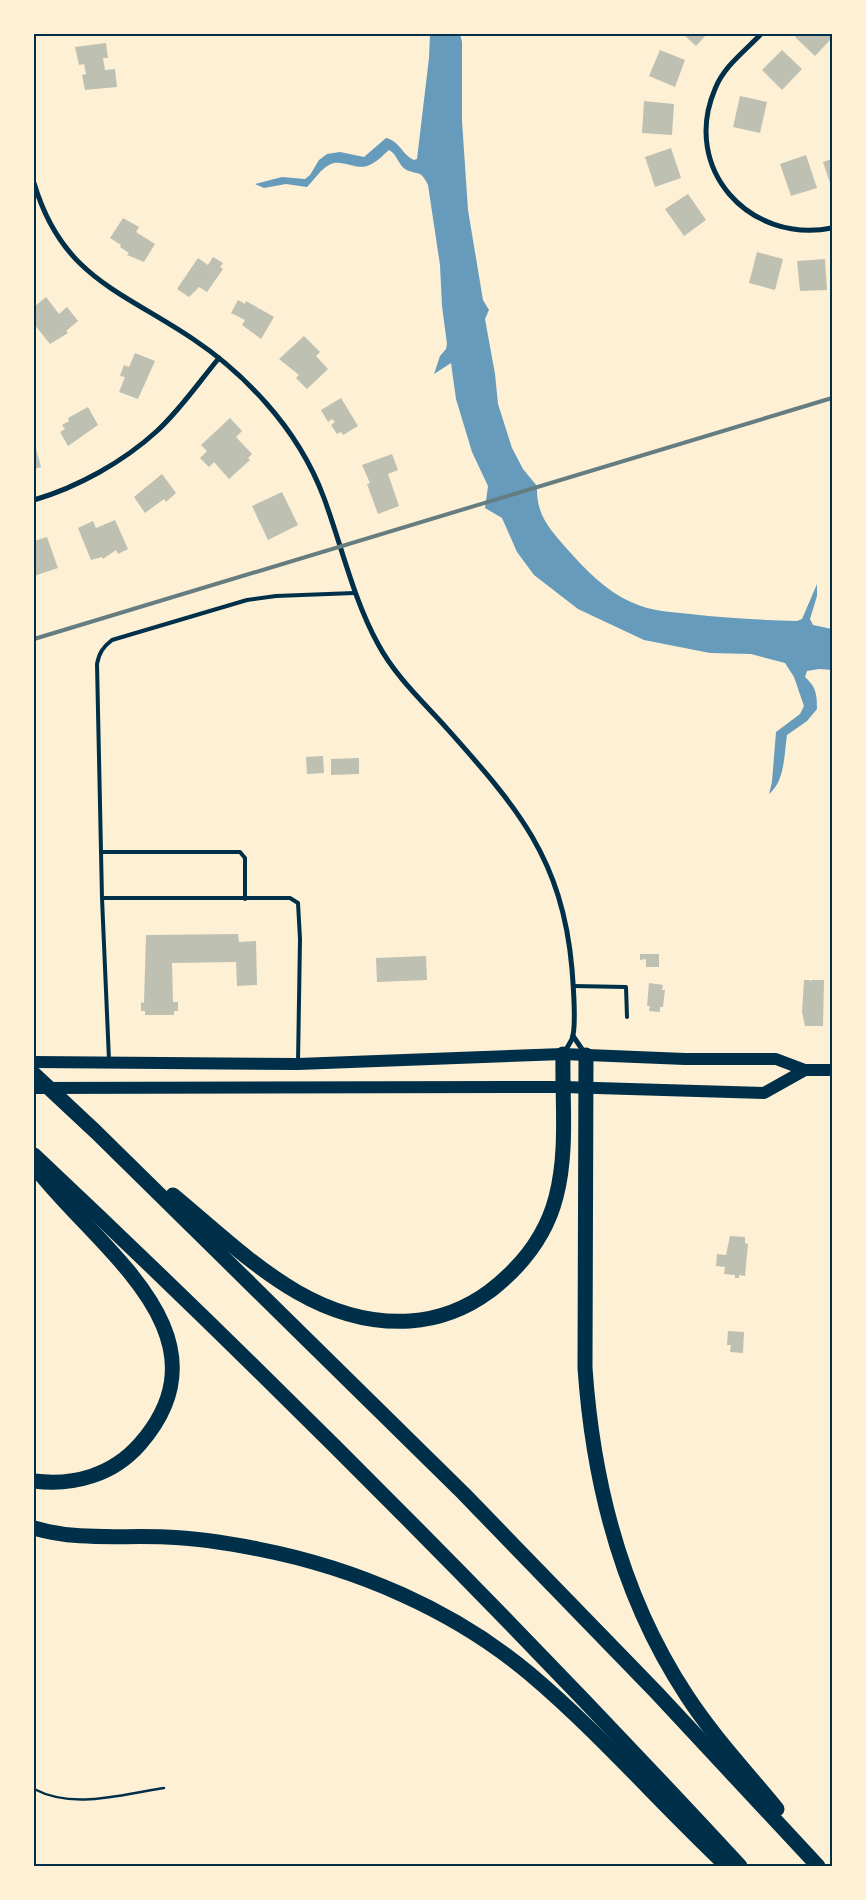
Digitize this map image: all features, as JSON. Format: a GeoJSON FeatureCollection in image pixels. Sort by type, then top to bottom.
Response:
{"type":"FeatureCollection","features":[{"type":"Feature","properties":{"kind":"highway"},"geometry":{"type":"LineString","coordinates":[[96,1132],[266,1271],[293,1290],[319,1304],[346,1315],[384,1321],[417,1320],[455,1311],[482,1297],[505,1280],[537,1242],[548,1220],[561,1174],[563,1054]]}},
{"type":"Feature","properties":{"kind":"highway"},"geometry":{"type":"LineString","coordinates":[[586,1055],[585,1368],[588,1417],[604,1502],[640,1608],[667,1664],[688,1697],[824,1866]]}},
{"type":"Feature","properties":{"kind":"highway"},"geometry":{"type":"LineString","coordinates":[[34,1074],[96,1132],[463,1493],[656,1692],[818,1866]]}},
{"type":"Feature","properties":{"kind":"highway"},"geometry":{"type":"LineString","coordinates":[[34,1155],[388,1500],[546,1661],[740,1866]]}},
{"type":"Feature","properties":{"kind":"highway"},"geometry":{"type":"LineString","coordinates":[[34,1166],[121,1262],[150,1298],[166,1329],[172,1352],[168,1393],[160,1416],[150,1433],[134,1452],[118,1464],[88,1478],[52,1484],[34,1481]]}},
{"type":"Feature","properties":{"kind":"highway"},"geometry":{"type":"LineString","coordinates":[[34,1528],[74,1535],[205,1540],[259,1549],[308,1561],[364,1579],[406,1596],[446,1616],[529,1673],[564,1704],[726,1866]]}},
{"type":"Feature","properties":{"kind":"main road"},"geometry":{"type":"LineString","coordinates":[[34,1062],[298,1064],[563,1054],[685,1059],[776,1059],[805,1070],[832,1070]]}},
{"type":"Feature","properties":{"kind":"main road"},"geometry":{"type":"LineString","coordinates":[[34,1088],[562,1087],[764,1093],[805,1070]]}},
{"type":"Feature","properties":{"kind":"street"},"geometry":{"type":"LineString","coordinates":[[761,34],[724,72],[715,88],[708,110],[706,132],[709,155],[718,178],[733,198],[750,214],[771,224],[792,230],[814,232],[832,228]]}},
{"type":"Feature","properties":{"kind":"street"},"geometry":{"type":"LineString","coordinates":[[34,183],[40,206],[51,228],[64,248],[84,270],[103,285],[192,338],[219,358],[263,400],[303,454],[324,497],[354,592],[367,624],[382,652],[400,677],[504,792],[538,845],[559,896],[568,937],[573,986],[573,1036],[563,1054]]}},
{"type":"Feature","properties":{"kind":"street"},"geometry":{"type":"LineString","coordinates":[[34,500],[72,485],[135,449],[174,414],[219,358]]}},
{"type":"Feature","properties":{"kind":"street"},"geometry":{"type":"LineString","coordinates":[[573,1036],[586,1055]]}},
{"type":"Feature","properties":{"kind":"lane"},"geometry":{"type":"LineString","coordinates":[[109,1063],[102,898],[97,664],[99,654],[104,646],[112,640],[247,600],[276,596],[354,592]]}},
{"type":"Feature","properties":{"kind":"lane"},"geometry":{"type":"LineString","coordinates":[[101,852],[240,852],[245,858],[245,899]]}},
{"type":"Feature","properties":{"kind":"lane"},"geometry":{"type":"LineString","coordinates":[[102,898],[290,898],[298,903],[300,939],[298,1064]]}},
{"type":"Feature","properties":{"kind":"lane"},"geometry":{"type":"LineString","coordinates":[[573,986],[626,987],[627,1017]]}},
{"type":"Feature","properties":{"kind":"path"},"geometry":{"type":"LineString","coordinates":[[34,1790],[60,1799],[78,1801],[164,1788]]}},
{"type":"Feature","properties":{"kind":"water"},"geometry":{"type":"Polygon","coordinates":[[[430,34],[460,34],[462,42],[462,121],[468,210],[483,300],[489,310],[485,319],[495,374],[498,404],[512,448],[523,469],[537,486],[541,513],[549,527],[596,579],[613,592],[631,602],[653,609],[717,617],[797,621],[802,619],[817,584],[817,596],[810,619],[813,625],[832,629],[832,670],[819,669],[807,671],[805,677],[812,684],[815,691],[817,709],[807,721],[787,735],[781,775],[774,789],[769,794],[772,782],[776,732],[800,714],[804,706],[794,677],[785,663],[751,654],[710,653],[644,640],[578,609],[534,575],[517,552],[502,518],[485,508],[488,486],[472,452],[456,399],[451,363],[434,374],[440,356],[446,349],[447,344],[442,306],[440,265],[428,185],[423,176],[405,169],[389,150],[367,166],[358,167],[343,163],[333,163],[320,172],[307,187],[286,184],[264,188],[255,184],[282,177],[305,179],[310,175],[319,160],[327,154],[340,152],[364,157],[386,138],[395,142],[406,155],[414,160],[417,159],[430,34]]]}},
{"type":"Feature","properties":{"kind":"building"},"geometry":{"type":"Polygon","coordinates":[[[683,34],[707,34],[696,46],[683,34]]]}},
{"type":"Feature","properties":{"kind":"building"},"geometry":{"type":"Polygon","coordinates":[[[798,34],[832,34],[832,38],[815,56],[795,37],[798,34]]]}},
{"type":"Feature","properties":{"kind":"building"},"geometry":{"type":"Polygon","coordinates":[[[106,43],[108,58],[103,58],[105,70],[115,69],[117,87],[85,90],[82,75],[86,74],[84,64],[79,65],[75,47],[106,43]]]}},
{"type":"Feature","properties":{"kind":"building"},"geometry":{"type":"Polygon","coordinates":[[[660,50],[685,60],[675,87],[649,76],[660,50]]]}},
{"type":"Feature","properties":{"kind":"building"},"geometry":{"type":"Polygon","coordinates":[[[782,50],[802,69],[782,90],[762,70],[782,50]]]}},
{"type":"Feature","properties":{"kind":"building"},"geometry":{"type":"Polygon","coordinates":[[[740,96],[767,102],[760,133],[733,127],[740,96]]]}},
{"type":"Feature","properties":{"kind":"building"},"geometry":{"type":"Polygon","coordinates":[[[644,101],[674,104],[672,135],[642,133],[644,101]]]}},
{"type":"Feature","properties":{"kind":"building"},"geometry":{"type":"Polygon","coordinates":[[[671,148],[681,178],[655,187],[645,157],[671,148]]]}},
{"type":"Feature","properties":{"kind":"building"},"geometry":{"type":"Polygon","coordinates":[[[806,155],[817,188],[791,196],[780,164],[806,155]]]}},
{"type":"Feature","properties":{"kind":"building"},"geometry":{"type":"Polygon","coordinates":[[[832,159],[832,189],[823,162],[832,159]]]}},
{"type":"Feature","properties":{"kind":"building"},"geometry":{"type":"Polygon","coordinates":[[[688,194],[706,220],[684,236],[665,209],[688,194]]]}},
{"type":"Feature","properties":{"kind":"building"},"geometry":{"type":"Polygon","coordinates":[[[123,218],[139,227],[136,232],[155,244],[144,262],[127,255],[129,253],[110,238],[123,218]]]}},
{"type":"Feature","properties":{"kind":"building"},"geometry":{"type":"Polygon","coordinates":[[[757,252],[783,259],[775,290],[749,283],[757,252]]]}},
{"type":"Feature","properties":{"kind":"building"},"geometry":{"type":"Polygon","coordinates":[[[213,257],[223,263],[220,267],[223,269],[207,292],[199,287],[189,297],[177,289],[198,258],[208,265],[213,257]]]}},
{"type":"Feature","properties":{"kind":"building"},"geometry":{"type":"Polygon","coordinates":[[[825,259],[827,290],[800,291],[797,261],[825,259]]]}},
{"type":"Feature","properties":{"kind":"building"},"geometry":{"type":"Polygon","coordinates":[[[46,297],[59,314],[67,307],[78,321],[66,331],[68,333],[50,344],[34,324],[34,307],[46,297]]]}},
{"type":"Feature","properties":{"kind":"building"},"geometry":{"type":"Polygon","coordinates":[[[238,300],[245,304],[246,301],[274,317],[261,339],[242,325],[245,320],[231,313],[238,300]]]}},
{"type":"Feature","properties":{"kind":"building"},"geometry":{"type":"Polygon","coordinates":[[[304,336],[320,352],[316,356],[328,369],[307,389],[296,378],[299,375],[279,359],[304,336]]]}},
{"type":"Feature","properties":{"kind":"building"},"geometry":{"type":"Polygon","coordinates":[[[135,353],[155,361],[138,399],[119,392],[125,377],[120,376],[124,365],[129,367],[135,353]]]}},
{"type":"Feature","properties":{"kind":"building"},"geometry":{"type":"Polygon","coordinates":[[[341,398],[358,426],[343,435],[341,432],[337,434],[331,425],[335,422],[332,419],[328,422],[321,410],[341,398]]]}},
{"type":"Feature","properties":{"kind":"building"},"geometry":{"type":"Polygon","coordinates":[[[88,407],[98,425],[68,446],[60,432],[65,429],[62,425],[69,421],[68,418],[88,407]]]}},
{"type":"Feature","properties":{"kind":"building"},"geometry":{"type":"Polygon","coordinates":[[[230,418],[242,431],[236,437],[252,454],[248,458],[250,460],[229,479],[214,462],[209,467],[200,458],[207,451],[201,445],[230,418]]]}},
{"type":"Feature","properties":{"kind":"building"},"geometry":{"type":"Polygon","coordinates":[[[34,441],[41,467],[34,469],[34,441]]]}},
{"type":"Feature","properties":{"kind":"building"},"geometry":{"type":"Polygon","coordinates":[[[392,454],[398,470],[388,474],[399,506],[378,514],[367,484],[370,483],[362,465],[392,454]]]}},
{"type":"Feature","properties":{"kind":"building"},"geometry":{"type":"Polygon","coordinates":[[[162,474],[176,493],[166,502],[164,499],[145,513],[134,497],[162,474]]]}},
{"type":"Feature","properties":{"kind":"building"},"geometry":{"type":"Polygon","coordinates":[[[282,492],[298,525],[268,540],[252,506],[282,492]]]}},
{"type":"Feature","properties":{"kind":"building"},"geometry":{"type":"Polygon","coordinates":[[[115,520],[128,549],[118,554],[116,550],[103,559],[102,557],[91,560],[78,528],[93,521],[96,528],[115,520]]]}},
{"type":"Feature","properties":{"kind":"building"},"geometry":{"type":"Polygon","coordinates":[[[47,537],[58,568],[34,576],[34,541],[47,537]]]}},
{"type":"Feature","properties":{"kind":"building"},"geometry":{"type":"Polygon","coordinates":[[[323,756],[324,773],[307,774],[306,757],[323,756]]]}},
{"type":"Feature","properties":{"kind":"building"},"geometry":{"type":"Polygon","coordinates":[[[359,758],[359,774],[331,775],[331,759],[359,758]]]}},
{"type":"Feature","properties":{"kind":"building"},"geometry":{"type":"Polygon","coordinates":[[[238,934],[239,942],[256,941],[257,985],[237,986],[236,962],[172,963],[173,1002],[178,1002],[178,1011],[174,1011],[174,1015],[145,1015],[145,1011],[141,1011],[141,1002],[144,1003],[146,935],[238,934]]]}},
{"type":"Feature","properties":{"kind":"building"},"geometry":{"type":"Polygon","coordinates":[[[640,954],[659,954],[659,967],[646,967],[646,959],[640,960],[640,954]]]}},
{"type":"Feature","properties":{"kind":"building"},"geometry":{"type":"Polygon","coordinates":[[[426,956],[427,980],[377,982],[376,958],[426,956]]]}},
{"type":"Feature","properties":{"kind":"building"},"geometry":{"type":"Polygon","coordinates":[[[804,980],[810,980],[810,983],[811,980],[824,980],[823,1026],[805,1026],[802,1012],[804,980]]]}},
{"type":"Feature","properties":{"kind":"building"},"geometry":{"type":"Polygon","coordinates":[[[649,983],[663,985],[662,990],[665,990],[663,1007],[660,1007],[660,1012],[649,1011],[650,1006],[647,1006],[649,983]]]}},
{"type":"Feature","properties":{"kind":"building"},"geometry":{"type":"Polygon","coordinates":[[[730,1236],[745,1237],[745,1243],[748,1244],[745,1276],[739,1275],[739,1278],[735,1278],[735,1275],[724,1274],[725,1267],[716,1266],[717,1254],[726,1255],[730,1236]]]}},
{"type":"Feature","properties":{"kind":"building"},"geometry":{"type":"Polygon","coordinates":[[[728,1331],[744,1332],[743,1353],[730,1352],[731,1345],[727,1345],[728,1331]]]}},
{"type":"Feature","properties":{"kind":"railway"},"geometry":{"type":"LineString","coordinates":[[34,639],[832,398]]}}]}
